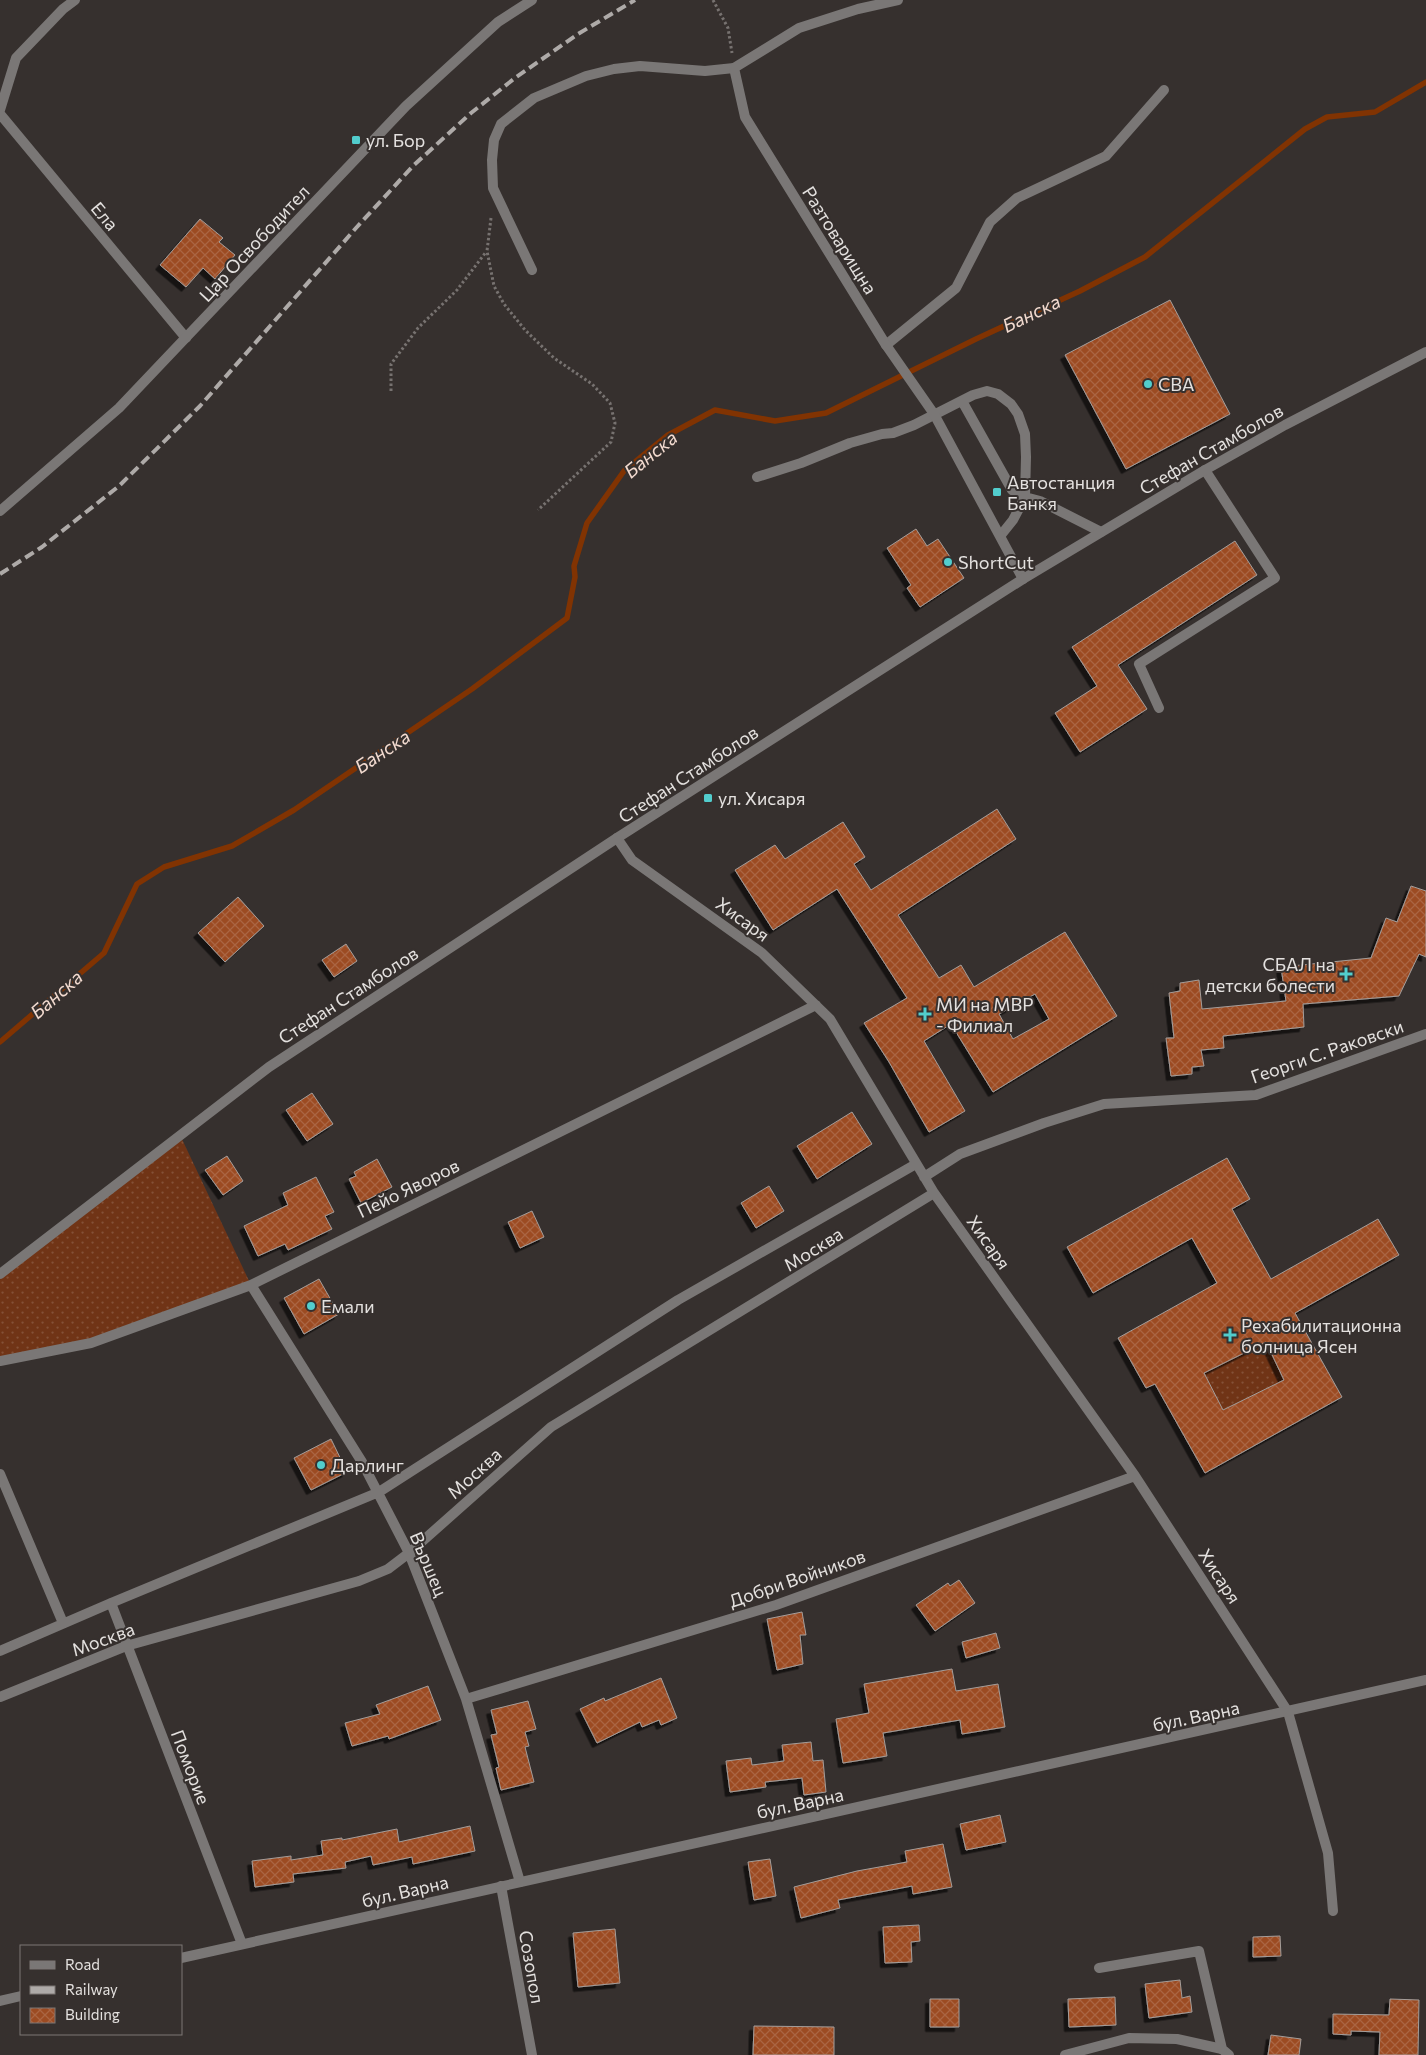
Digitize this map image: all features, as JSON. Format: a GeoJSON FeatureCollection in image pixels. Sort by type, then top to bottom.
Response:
{"type":"FeatureCollection","features":[{"type":"Feature","properties":{"kind":"street"},"geometry":{"type":"LineString","coordinates":[[0,110],[16,58],[63,9],[75,0]]}},
{"type":"Feature","properties":{"kind":"street","name":"Цар Освободител"},"geometry":{"type":"LineString","coordinates":[[0,511],[119,408],[406,106],[498,22],[532,0]]}},
{"type":"Feature","properties":{"kind":"street"},"geometry":{"type":"LineString","coordinates":[[532,270],[493,188],[492,160],[494,140],[501,124],[534,98],[586,76],[614,69],[640,66],[704,71],[734,68],[799,28],[858,9],[898,0]]}},
{"type":"Feature","properties":{"kind":"street","name":"Разтоварищна"},"geometry":{"type":"LineString","coordinates":[[734,68],[745,117],[886,345],[934,414],[1001,535],[1023,579]]}},
{"type":"Feature","properties":{"kind":"street"},"geometry":{"type":"LineString","coordinates":[[886,345],[956,288],[990,222],[1017,198],[1106,156],[1164,90]]}},
{"type":"Feature","properties":{"kind":"street","name":"Ела"},"geometry":{"type":"LineString","coordinates":[[0,114],[186,338]]}},
{"type":"Feature","properties":{"kind":"street","name":"Стефан Стамболов"},"geometry":{"type":"LineString","coordinates":[[0,1274],[270,1067],[617,838],[1023,579],[1101,532],[1285,425],[1426,352]]}},
{"type":"Feature","properties":{"kind":"street"},"geometry":{"type":"LineString","coordinates":[[757,477],[801,463],[850,443],[882,434],[893,433],[973,395],[987,391],[998,394],[1011,404],[1018,414],[1025,442],[1025,496],[1013,520],[1001,535]]}},
{"type":"Feature","properties":{"kind":"street"},"geometry":{"type":"LineString","coordinates":[[962,401],[1012,490],[1040,501],[1101,532]]}},
{"type":"Feature","properties":{"kind":"street"},"geometry":{"type":"LineString","coordinates":[[1159,708],[1139,664],[1275,578],[1205,470]]}},
{"type":"Feature","properties":{"kind":"street","name":"Хисаря"},"geometry":{"type":"LineString","coordinates":[[617,838],[632,860],[762,953],[830,1019],[934,1193],[1136,1476],[1288,1712],[1328,1853],[1333,1911]]}},
{"type":"Feature","properties":{"kind":"street","name":"Пейо Яворов"},"geometry":{"type":"LineString","coordinates":[[0,1361],[91,1343],[251,1285],[816,1004]]}},
{"type":"Feature","properties":{"kind":"street","name":"Георги С. Раковски"},"geometry":{"type":"LineString","coordinates":[[924,1177],[960,1154],[1044,1123],[1104,1104],[1256,1095],[1426,1034]]}},
{"type":"Feature","properties":{"kind":"street","name":"Москва"},"geometry":{"type":"LineString","coordinates":[[0,1651],[379,1492],[678,1300],[916,1164]]}},
{"type":"Feature","properties":{"kind":"street","name":"Москва"},"geometry":{"type":"LineString","coordinates":[[0,1697],[126,1646],[358,1581],[388,1569],[409,1553],[551,1427],[934,1193]]}},
{"type":"Feature","properties":{"kind":"street","name":"Вършец"},"geometry":{"type":"LineString","coordinates":[[251,1285],[362,1462],[409,1553],[466,1699],[520,1882]]}},
{"type":"Feature","properties":{"kind":"street"},"geometry":{"type":"LineString","coordinates":[[0,1474],[63,1623]]}},
{"type":"Feature","properties":{"kind":"street","name":"Добри Войников"},"geometry":{"type":"LineString","coordinates":[[466,1699],[776,1605],[1136,1476]]}},
{"type":"Feature","properties":{"kind":"street","name":"Поморие"},"geometry":{"type":"LineString","coordinates":[[111,1603],[242,1944]]}},
{"type":"Feature","properties":{"kind":"street","name":"бул. Варна"},"geometry":{"type":"LineString","coordinates":[[182,1958],[1426,1680]]}},
{"type":"Feature","properties":{"kind":"street","name":"Созопол"},"geometry":{"type":"LineString","coordinates":[[501,1886],[532,2055]]}},
{"type":"Feature","properties":{"kind":"street"},"geometry":{"type":"LineString","coordinates":[[1099,1968],[1199,1951],[1226,2052]]}},
{"type":"Feature","properties":{"kind":"street"},"geometry":{"type":"LineString","coordinates":[[0,2001],[20,1996]]}},
{"type":"Feature","properties":{"kind":"street"},"geometry":{"type":"LineString","coordinates":[[1065,2055],[1129,2038],[1178,2038],[1226,2052]]}},
{"type":"Feature","properties":{"kind":"street"},"geometry":{"type":"LineString","coordinates":[[532,2055],[537,2055]]}},
{"type":"Feature","properties":{"kind":"path"},"geometry":{"type":"LineString","coordinates":[[713,0],[728,28],[734,68]]}},
{"type":"Feature","properties":{"kind":"path"},"geometry":{"type":"LineString","coordinates":[[492,213],[487,251],[494,286],[504,304],[525,330],[554,358],[592,384],[610,403],[614,424],[611,442],[538,510]]}},
{"type":"Feature","properties":{"kind":"path"},"geometry":{"type":"LineString","coordinates":[[391,391],[392,364],[418,328],[457,290],[487,251]]}},
{"type":"Feature","properties":{"kind":"shaded area"},"geometry":{"type":"Polygon","coordinates":[[[180,1135],[251,1285],[91,1343],[0,1361],[0,1274],[180,1135]]]}},
{"type":"Feature","properties":{"kind":"shaded area"},"geometry":{"type":"Polygon","coordinates":[[[1259,1329],[1284,1380],[1223,1410],[1204,1373],[1242,1354],[1259,1329]]]}},
{"type":"Feature","properties":{"kind":"building"},"geometry":{"type":"Polygon","coordinates":[[[200,219],[223,238],[219,242],[235,255],[215,279],[203,268],[186,287],[160,265],[200,219]]]}},
{"type":"Feature","properties":{"kind":"building","name":"CBA"},"geometry":{"type":"Polygon","coordinates":[[[1170,300],[1230,414],[1126,469],[1065,355],[1170,300]]]}},
{"type":"Feature","properties":{"kind":"building"},"geometry":{"type":"Polygon","coordinates":[[[916,529],[927,546],[938,539],[964,578],[920,607],[907,588],[911,585],[887,548],[916,529]]]}},
{"type":"Feature","properties":{"kind":"building"},"geometry":{"type":"Polygon","coordinates":[[[1235,541],[1257,575],[1118,665],[1147,709],[1080,752],[1055,713],[1097,686],[1072,647],[1235,541]]]}},
{"type":"Feature","properties":{"kind":"building"},"geometry":{"type":"Polygon","coordinates":[[[997,809],[1016,839],[898,915],[939,978],[961,965],[974,987],[1065,932],[1117,1016],[993,1092],[951,1024],[924,1041],[965,1111],[929,1132],[864,1023],[907,998],[837,889],[773,930],[735,870],[775,845],[785,859],[843,822],[865,857],[854,864],[871,890],[997,809]],[[1035,994],[999,1014],[1013,1039],[1049,1019],[1035,994]]]}},
{"type":"Feature","properties":{"kind":"building","name":"СБАЛ на детски болести"},"geometry":{"type":"Polygon","coordinates":[[[1411,886],[1426,891],[1426,957],[1419,954],[1399,996],[1303,1004],[1304,1027],[1223,1036],[1224,1048],[1201,1050],[1204,1066],[1192,1067],[1192,1074],[1171,1076],[1166,1038],[1174,1038],[1169,993],[1180,991],[1180,983],[1199,980],[1202,1009],[1286,1001],[1281,967],[1371,958],[1386,918],[1397,922],[1411,886]]]}},
{"type":"Feature","properties":{"kind":"building"},"geometry":{"type":"Polygon","coordinates":[[[238,897],[264,926],[225,962],[198,933],[238,897]]]}},
{"type":"Feature","properties":{"kind":"building"},"geometry":{"type":"Polygon","coordinates":[[[346,944],[357,961],[334,977],[322,960],[346,944]]]}},
{"type":"Feature","properties":{"kind":"building"},"geometry":{"type":"Polygon","coordinates":[[[312,1093],[333,1124],[307,1141],[286,1110],[312,1093]]]}},
{"type":"Feature","properties":{"kind":"building"},"geometry":{"type":"Polygon","coordinates":[[[852,1112],[872,1144],[817,1179],[797,1146],[852,1112]]]}},
{"type":"Feature","properties":{"kind":"building"},"geometry":{"type":"Polygon","coordinates":[[[227,1156],[243,1181],[223,1195],[205,1170],[227,1156]]]}},
{"type":"Feature","properties":{"kind":"building"},"geometry":{"type":"Polygon","coordinates":[[[1227,1158],[1250,1199],[1232,1209],[1271,1279],[1378,1219],[1399,1255],[1295,1313],[1342,1397],[1205,1473],[1155,1384],[1146,1388],[1118,1338],[1217,1283],[1192,1238],[1093,1293],[1067,1247],[1227,1158]],[[1266,1342],[1204,1373],[1223,1410],[1284,1380],[1266,1342]]]}},
{"type":"Feature","properties":{"kind":"building"},"geometry":{"type":"Polygon","coordinates":[[[377,1159],[392,1187],[361,1203],[349,1179],[356,1176],[354,1172],[377,1159]]]}},
{"type":"Feature","properties":{"kind":"building"},"geometry":{"type":"Polygon","coordinates":[[[316,1177],[334,1212],[325,1216],[332,1229],[288,1250],[285,1244],[258,1256],[244,1226],[288,1205],[283,1193],[316,1177]]]}},
{"type":"Feature","properties":{"kind":"building"},"geometry":{"type":"Polygon","coordinates":[[[769,1186],[784,1211],[756,1228],[741,1203],[769,1186]]]}},
{"type":"Feature","properties":{"kind":"building"},"geometry":{"type":"Polygon","coordinates":[[[532,1211],[544,1237],[520,1248],[508,1222],[532,1211]]]}},
{"type":"Feature","properties":{"kind":"building","name":"Емали"},"geometry":{"type":"Polygon","coordinates":[[[319,1279],[339,1314],[304,1334],[284,1298],[319,1279]]]}},
{"type":"Feature","properties":{"kind":"building","name":"Дарлинг"},"geometry":{"type":"Polygon","coordinates":[[[331,1439],[347,1472],[311,1490],[294,1458],[331,1439]]]}},
{"type":"Feature","properties":{"kind":"building"},"geometry":{"type":"Polygon","coordinates":[[[959,1580],[975,1603],[935,1631],[916,1605],[948,1583],[950,1586],[959,1580]]]}},
{"type":"Feature","properties":{"kind":"building"},"geometry":{"type":"Polygon","coordinates":[[[802,1612],[806,1635],[800,1635],[803,1664],[777,1670],[767,1619],[802,1612]]]}},
{"type":"Feature","properties":{"kind":"building"},"geometry":{"type":"Polygon","coordinates":[[[996,1633],[1000,1648],[966,1658],[962,1642],[996,1633]]]}},
{"type":"Feature","properties":{"kind":"building"},"geometry":{"type":"Polygon","coordinates":[[[952,1669],[956,1691],[998,1684],[1005,1727],[962,1734],[960,1720],[883,1733],[887,1756],[843,1763],[836,1719],[869,1713],[864,1684],[952,1669]]]}},
{"type":"Feature","properties":{"kind":"building"},"geometry":{"type":"Polygon","coordinates":[[[661,1678],[677,1718],[661,1725],[659,1720],[642,1727],[640,1722],[597,1743],[580,1709],[604,1698],[605,1701],[661,1678]]]}},
{"type":"Feature","properties":{"kind":"building"},"geometry":{"type":"Polygon","coordinates":[[[428,1686],[441,1720],[389,1739],[388,1736],[352,1746],[345,1723],[380,1714],[376,1705],[428,1686]]]}},
{"type":"Feature","properties":{"kind":"building"},"geometry":{"type":"Polygon","coordinates":[[[528,1701],[536,1729],[525,1732],[529,1746],[525,1747],[534,1782],[501,1790],[496,1768],[499,1767],[491,1735],[497,1734],[491,1710],[528,1701]]]}},
{"type":"Feature","properties":{"kind":"building"},"geometry":{"type":"Polygon","coordinates":[[[811,1742],[813,1761],[823,1760],[826,1792],[804,1795],[802,1778],[765,1782],[766,1787],[730,1792],[726,1761],[751,1758],[752,1765],[784,1761],[782,1745],[811,1742]]]}},
{"type":"Feature","properties":{"kind":"building"},"geometry":{"type":"Polygon","coordinates":[[[1000,1815],[1006,1842],[966,1850],[960,1824],[1000,1815]]]}},
{"type":"Feature","properties":{"kind":"building"},"geometry":{"type":"Polygon","coordinates":[[[470,1826],[475,1851],[413,1864],[412,1857],[373,1865],[371,1856],[345,1862],[346,1868],[293,1874],[294,1882],[255,1887],[252,1861],[291,1856],[291,1860],[323,1855],[321,1841],[342,1838],[342,1840],[397,1829],[399,1842],[470,1826]]]}},
{"type":"Feature","properties":{"kind":"building"},"geometry":{"type":"Polygon","coordinates":[[[943,1844],[952,1887],[913,1894],[912,1886],[838,1900],[840,1908],[801,1918],[794,1887],[857,1871],[907,1862],[905,1851],[943,1844]]]}},
{"type":"Feature","properties":{"kind":"building"},"geometry":{"type":"Polygon","coordinates":[[[770,1859],[776,1896],[754,1900],[748,1862],[770,1859]]]}},
{"type":"Feature","properties":{"kind":"building"},"geometry":{"type":"Polygon","coordinates":[[[919,1925],[920,1941],[911,1942],[912,1962],[885,1963],[883,1927],[919,1925]]]}},
{"type":"Feature","properties":{"kind":"building"},"geometry":{"type":"Polygon","coordinates":[[[615,1929],[620,1983],[578,1987],[573,1933],[615,1929]]]}},
{"type":"Feature","properties":{"kind":"building"},"geometry":{"type":"Polygon","coordinates":[[[1280,1936],[1281,1956],[1253,1957],[1253,1937],[1280,1936]]]}},
{"type":"Feature","properties":{"kind":"building"},"geometry":{"type":"Polygon","coordinates":[[[1180,1980],[1182,1998],[1190,1996],[1192,2012],[1149,2018],[1145,1984],[1180,1980]]]}},
{"type":"Feature","properties":{"kind":"building"},"geometry":{"type":"Polygon","coordinates":[[[1115,1997],[1116,2025],[1069,2027],[1068,1999],[1115,1997]]]}},
{"type":"Feature","properties":{"kind":"building"},"geometry":{"type":"Polygon","coordinates":[[[930,1999],[959,1999],[959,2027],[930,2027],[930,1999]]]}},
{"type":"Feature","properties":{"kind":"building"},"geometry":{"type":"Polygon","coordinates":[[[1390,1999],[1419,2000],[1418,2055],[1379,2055],[1380,2032],[1351,2031],[1351,2035],[1333,2034],[1333,2014],[1389,2015],[1390,1999]]]}},
{"type":"Feature","properties":{"kind":"building"},"geometry":{"type":"Polygon","coordinates":[[[754,2026],[834,2027],[834,2055],[753,2055],[754,2026]]]}},
{"type":"Feature","properties":{"kind":"building"},"geometry":{"type":"Polygon","coordinates":[[[1271,2035],[1301,2039],[1299,2055],[1268,2055],[1271,2035]]]}},
{"type":"Feature","properties":{"kind":"waterway","name":"Банска"},"geometry":{"type":"LineString","coordinates":[[0,1042],[104,953],[137,884],[164,867],[232,846],[294,810],[472,689],[567,618],[575,577],[574,566],[587,523],[624,471],[668,435],[715,410],[775,421],[826,413],[976,339],[1080,291],[1145,257],[1305,129],[1327,117],[1375,112],[1426,82]]}},
{"type":"Feature","properties":{"kind":"railway"},"geometry":{"type":"LineString","coordinates":[[0,574],[42,547],[119,486],[200,406],[413,166],[471,113],[515,78],[578,34],[635,0]]}},
{"type":"Feature","properties":{"kind":"place","name":"ул. Бор"},"geometry":{"type":"Point","coordinates":[356,140]}},
{"type":"Feature","properties":{"kind":"place","name":"CBA"},"geometry":{"type":"Point","coordinates":[1148,384]}},
{"type":"Feature","properties":{"kind":"place","name":"Автостанция Банкя"},"geometry":{"type":"Point","coordinates":[997,492]}},
{"type":"Feature","properties":{"kind":"place","name":"ShortCut"},"geometry":{"type":"Point","coordinates":[948,562]}},
{"type":"Feature","properties":{"kind":"place","name":"ул. Хисаря"},"geometry":{"type":"Point","coordinates":[708,798]}},
{"type":"Feature","properties":{"kind":"place","name":"СБАЛ на детски болести"},"geometry":{"type":"Point","coordinates":[1346,974]}},
{"type":"Feature","properties":{"kind":"place","name":"МИ на МВР - Филиал"},"geometry":{"type":"Point","coordinates":[925,1014]}},
{"type":"Feature","properties":{"kind":"place","name":"Емали"},"geometry":{"type":"Point","coordinates":[311,1306]}},
{"type":"Feature","properties":{"kind":"place","name":"Рехабилитационна болница Ясен"},"geometry":{"type":"Point","coordinates":[1230,1335]}},
{"type":"Feature","properties":{"kind":"place","name":"Дарлинг"},"geometry":{"type":"Point","coordinates":[321,1465]}}]}
